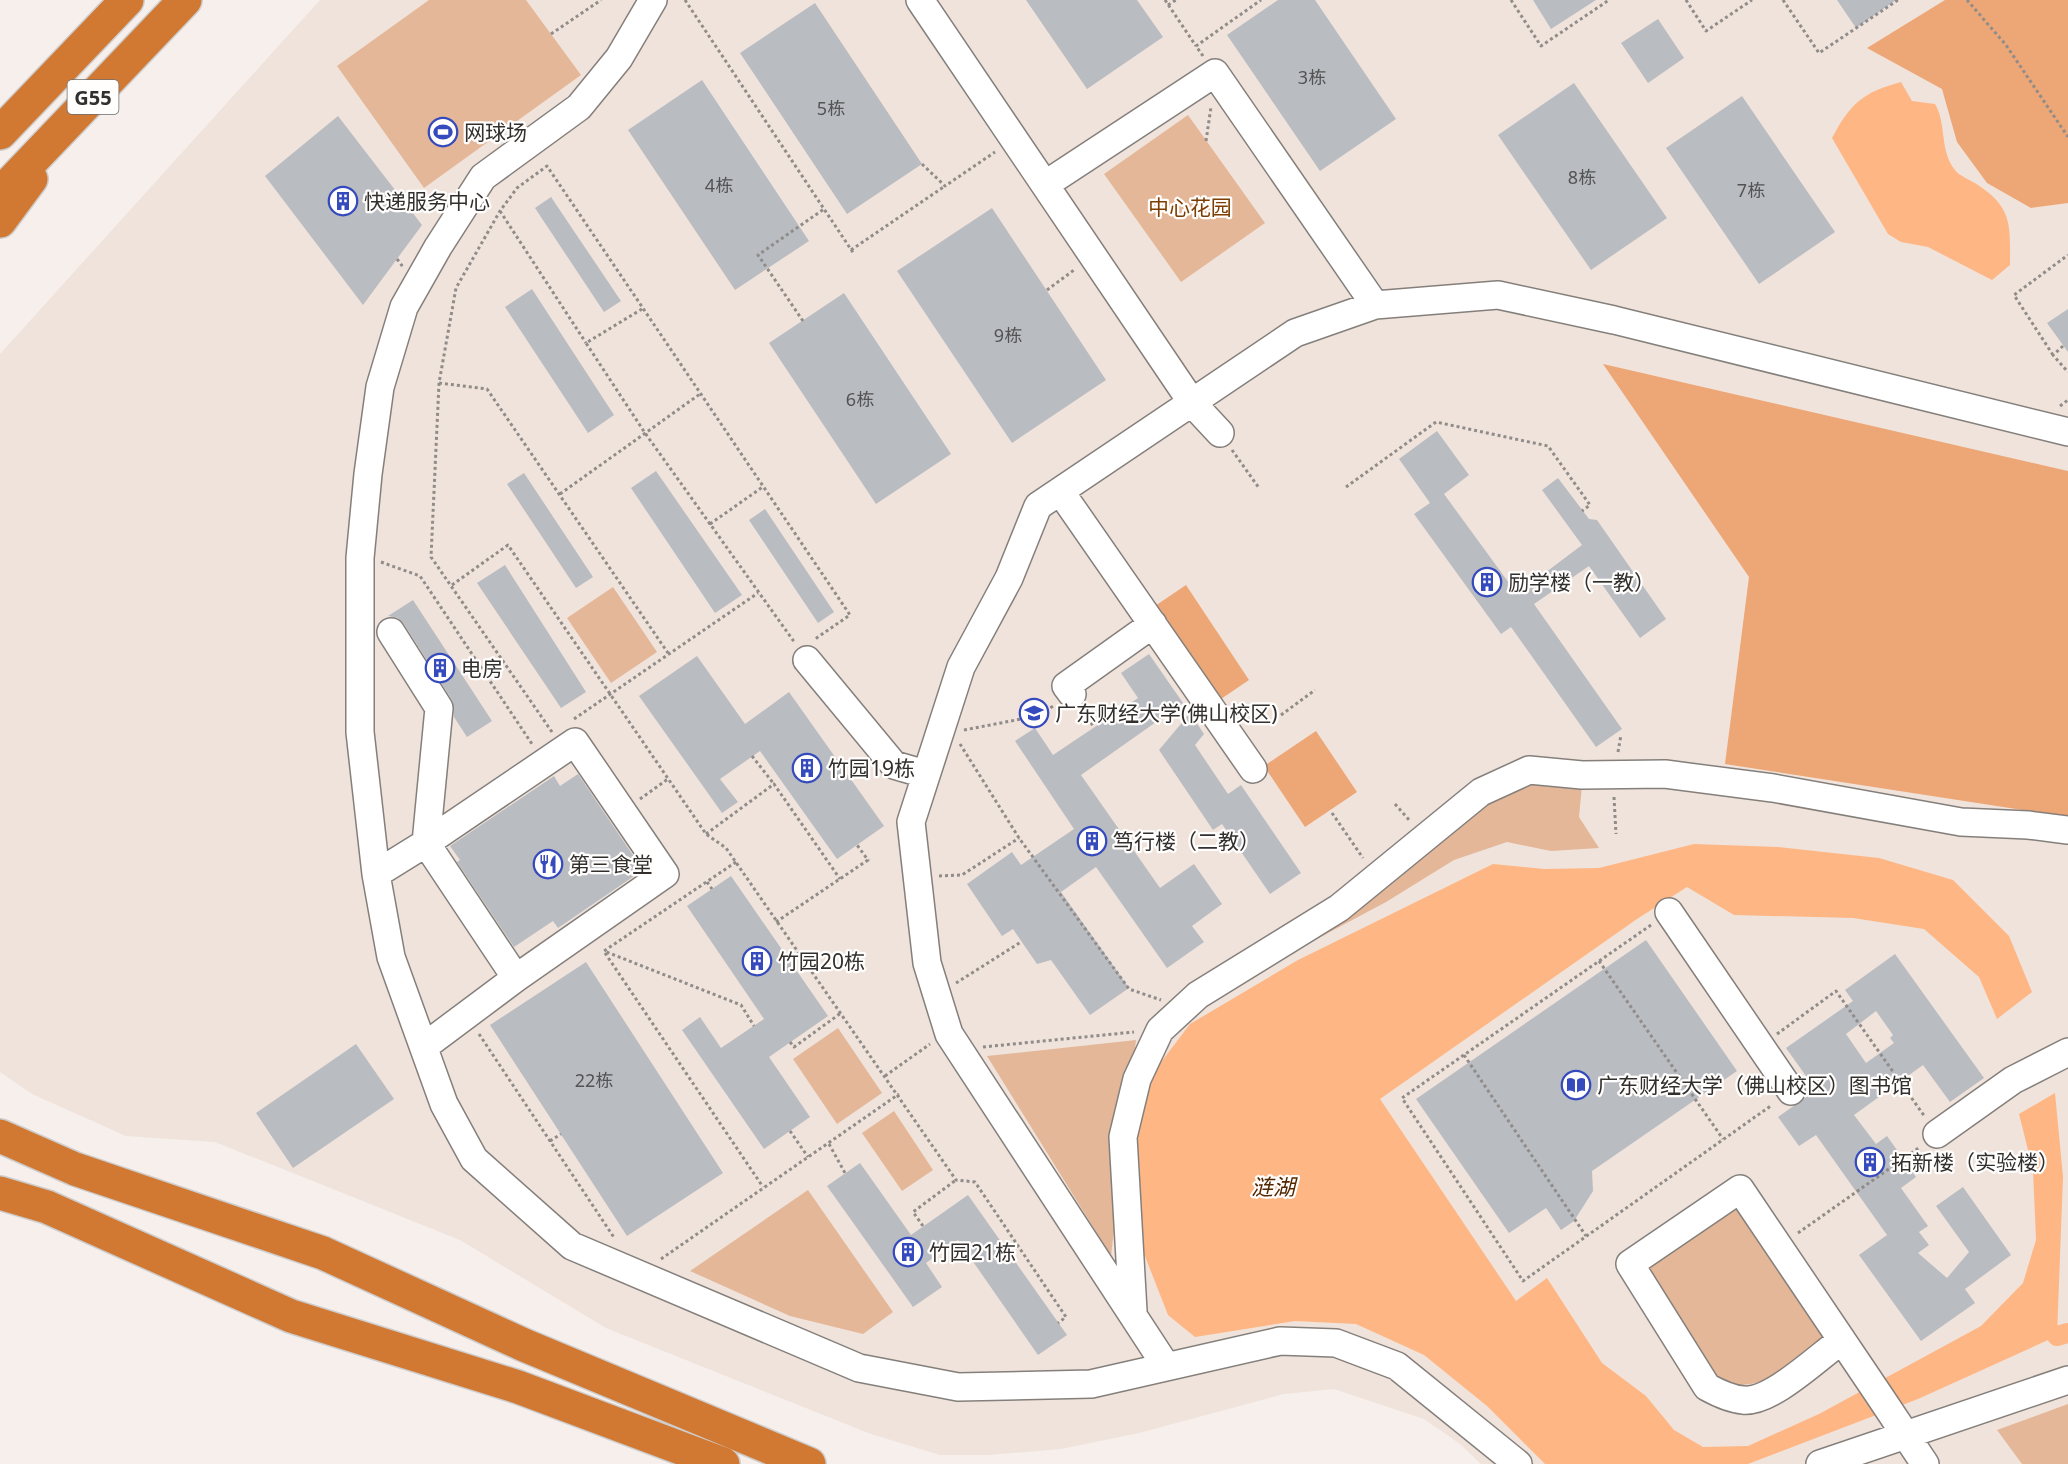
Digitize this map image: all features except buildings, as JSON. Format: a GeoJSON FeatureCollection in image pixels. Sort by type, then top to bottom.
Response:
{"type":"FeatureCollection","features":[{"type":"Feature","properties":{"kind":"highway","name":"G55"},"geometry":{"type":"LineString","coordinates":[[0,133],[127,0]]}},
{"type":"Feature","properties":{"kind":"highway","name":"G55"},"geometry":{"type":"LineString","coordinates":[[0,194],[185,0]]}},
{"type":"Feature","properties":{"kind":"highway"},"geometry":{"type":"LineString","coordinates":[[0,117],[59,71]]}},
{"type":"Feature","properties":{"kind":"highway"},"geometry":{"type":"LineString","coordinates":[[0,221],[86,104]]}},
{"type":"Feature","properties":{"kind":"highway"},"geometry":{"type":"LineString","coordinates":[[0,1136],[75,1169],[323,1253],[524,1345],[809,1464]]}},
{"type":"Feature","properties":{"kind":"highway"},"geometry":{"type":"LineString","coordinates":[[0,1192],[46,1207],[291,1317],[518,1387],[723,1464]]}},
{"type":"Feature","properties":{"kind":"street"},"geometry":{"type":"LineString","coordinates":[[653,0],[619,58],[579,107],[483,177],[438,247],[404,307],[380,387],[360,554],[360,732],[376,874],[391,957],[444,1104],[474,1159],[572,1246],[859,1368],[957,1387],[1091,1384],[1166,1365],[1280,1341],[1336,1343],[1397,1366],[1518,1464]]}},
{"type":"Feature","properties":{"kind":"street"},"geometry":{"type":"LineString","coordinates":[[920,0],[1193,404],[1220,433]]}},
{"type":"Feature","properties":{"kind":"street"},"geometry":{"type":"LineString","coordinates":[[1046,184],[1215,74],[1375,305]]}},
{"type":"Feature","properties":{"kind":"street"},"geometry":{"type":"LineString","coordinates":[[1166,1365],[949,1034],[927,963],[915,878],[911,822],[925,774],[955,725],[961,668],[1009,578],[1038,506],[1193,404],[1295,333],[1375,305],[1498,296],[1626,323],[2068,432]]}},
{"type":"Feature","properties":{"kind":"street"},"geometry":{"type":"LineString","coordinates":[[1060,491],[1253,768]]}},
{"type":"Feature","properties":{"kind":"street"},"geometry":{"type":"LineString","coordinates":[[1072,694],[1066,686],[1153,624]]}},
{"type":"Feature","properties":{"kind":"street"},"geometry":{"type":"LineString","coordinates":[[391,632],[439,708],[426,843],[516,978]]}},
{"type":"Feature","properties":{"kind":"street"},"geometry":{"type":"LineString","coordinates":[[804,655],[894,765],[925,774]]}},
{"type":"Feature","properties":{"kind":"street"},"geometry":{"type":"LineString","coordinates":[[376,874],[426,843],[575,742],[665,874],[516,978],[425,1046]]}},
{"type":"Feature","properties":{"kind":"street"},"geometry":{"type":"LineString","coordinates":[[1133,1312],[1123,1137],[1137,1079],[1160,1030],[1198,995],[1339,908],[1481,792],[1529,770],[1613,775],[1665,774],[1773,788],[1961,822],[2068,830]]}},
{"type":"Feature","properties":{"kind":"street"},"geometry":{"type":"LineString","coordinates":[[1670,912],[1791,1091]]}},
{"type":"Feature","properties":{"kind":"street"},"geometry":{"type":"LineString","coordinates":[[1937,1134],[2013,1080],[2064,1054]]}},
{"type":"Feature","properties":{"kind":"street"},"geometry":{"type":"LineString","coordinates":[[1842,1340],[1765,1397],[1743,1401],[1724,1396],[1707,1388],[1630,1264],[1740,1189],[1842,1340],[1866,1379],[1925,1464]]}},
{"type":"Feature","properties":{"kind":"street"},"geometry":{"type":"LineString","coordinates":[[1821,1464],[2068,1380]]}},
{"type":"Feature","properties":{"kind":"path"},"geometry":{"type":"LineString","coordinates":[[551,34],[601,0]]}},
{"type":"Feature","properties":{"kind":"path"},"geometry":{"type":"LineString","coordinates":[[685,0],[853,252],[1014,139]]}},
{"type":"Feature","properties":{"kind":"path"},"geometry":{"type":"LineString","coordinates":[[1165,0],[1215,74]]}},
{"type":"Feature","properties":{"kind":"path"},"geometry":{"type":"LineString","coordinates":[[1168,5],[1176,0]]}},
{"type":"Feature","properties":{"kind":"path"},"geometry":{"type":"LineString","coordinates":[[1196,46],[1261,0]]}},
{"type":"Feature","properties":{"kind":"path"},"geometry":{"type":"LineString","coordinates":[[1511,0],[1540,46],[1609,0]]}},
{"type":"Feature","properties":{"kind":"path"},"geometry":{"type":"LineString","coordinates":[[1686,0],[1706,31],[1752,0]]}},
{"type":"Feature","properties":{"kind":"path"},"geometry":{"type":"LineString","coordinates":[[1783,0],[1819,53],[1898,0]]}},
{"type":"Feature","properties":{"kind":"path"},"geometry":{"type":"LineString","coordinates":[[1966,0],[2006,45],[2068,137]]}},
{"type":"Feature","properties":{"kind":"path"},"geometry":{"type":"LineString","coordinates":[[922,164],[945,186]]}},
{"type":"Feature","properties":{"kind":"path"},"geometry":{"type":"LineString","coordinates":[[500,211],[645,433],[804,655],[850,615],[765,486],[642,309],[548,166],[517,188],[500,211],[456,288],[439,383],[431,556],[553,734]]}},
{"type":"Feature","properties":{"kind":"path"},"geometry":{"type":"LineString","coordinates":[[803,321],[758,255],[824,209]]}},
{"type":"Feature","properties":{"kind":"path"},"geometry":{"type":"LineString","coordinates":[[2068,255],[2014,295],[2053,354],[2068,372]]}},
{"type":"Feature","properties":{"kind":"path"},"geometry":{"type":"LineString","coordinates":[[1047,290],[1093,256]]}},
{"type":"Feature","properties":{"kind":"path"},"geometry":{"type":"LineString","coordinates":[[586,343],[642,309]]}},
{"type":"Feature","properties":{"kind":"path"},"geometry":{"type":"LineString","coordinates":[[2053,354],[2063,346]]}},
{"type":"Feature","properties":{"kind":"path"},"geometry":{"type":"LineString","coordinates":[[439,383],[487,389],[669,653]]}},
{"type":"Feature","properties":{"kind":"path"},"geometry":{"type":"LineString","coordinates":[[560,494],[700,394]]}},
{"type":"Feature","properties":{"kind":"path"},"geometry":{"type":"LineString","coordinates":[[1346,487],[1436,422],[1548,446],[1590,505],[1582,511]]}},
{"type":"Feature","properties":{"kind":"path"},"geometry":{"type":"LineString","coordinates":[[1220,433],[1259,488]]}},
{"type":"Feature","properties":{"kind":"path"},"geometry":{"type":"LineString","coordinates":[[710,524],[765,486]]}},
{"type":"Feature","properties":{"kind":"path"},"geometry":{"type":"LineString","coordinates":[[452,585],[508,545],[706,834],[726,848],[899,1094],[956,1180]]}},
{"type":"Feature","properties":{"kind":"path"},"geometry":{"type":"LineString","coordinates":[[360,554],[420,576],[545,763]]}},
{"type":"Feature","properties":{"kind":"path"},"geometry":{"type":"LineString","coordinates":[[573,721],[758,593]]}},
{"type":"Feature","properties":{"kind":"path"},"geometry":{"type":"LineString","coordinates":[[1281,716],[1316,690]]}},
{"type":"Feature","properties":{"kind":"path"},"geometry":{"type":"LineString","coordinates":[[1072,694],[1037,716],[955,725],[960,745],[1019,838],[1129,988],[1184,1008]]}},
{"type":"Feature","properties":{"kind":"path"},"geometry":{"type":"LineString","coordinates":[[752,756],[840,879]]}},
{"type":"Feature","properties":{"kind":"path"},"geometry":{"type":"LineString","coordinates":[[1613,775],[1616,834]]}},
{"type":"Feature","properties":{"kind":"path"},"geometry":{"type":"LineString","coordinates":[[623,812],[668,779]]}},
{"type":"Feature","properties":{"kind":"path"},"geometry":{"type":"LineString","coordinates":[[706,834],[774,784]]}},
{"type":"Feature","properties":{"kind":"path"},"geometry":{"type":"LineString","coordinates":[[1332,813],[1376,877]]}},
{"type":"Feature","properties":{"kind":"path"},"geometry":{"type":"LineString","coordinates":[[915,878],[962,874],[1019,838]]}},
{"type":"Feature","properties":{"kind":"path"},"geometry":{"type":"LineString","coordinates":[[776,922],[868,860],[857,845]]}},
{"type":"Feature","properties":{"kind":"path"},"geometry":{"type":"LineString","coordinates":[[604,951],[736,862]]}},
{"type":"Feature","properties":{"kind":"path"},"geometry":{"type":"LineString","coordinates":[[707,882],[712,889]]}},
{"type":"Feature","properties":{"kind":"path"},"geometry":{"type":"LineString","coordinates":[[1670,912],[1402,1098],[1523,1281],[1791,1091]]}},
{"type":"Feature","properties":{"kind":"path"},"geometry":{"type":"LineString","coordinates":[[959,981],[1020,942]]}},
{"type":"Feature","properties":{"kind":"path"},"geometry":{"type":"LineString","coordinates":[[604,951],[741,1005],[754,1026]]}},
{"type":"Feature","properties":{"kind":"path"},"geometry":{"type":"LineString","coordinates":[[604,951],[763,1187]]}},
{"type":"Feature","properties":{"kind":"path"},"geometry":{"type":"LineString","coordinates":[[1599,961],[1723,1139]]}},
{"type":"Feature","properties":{"kind":"path"},"geometry":{"type":"LineString","coordinates":[[1761,1046],[1836,991],[1937,1134],[1778,1246]]}},
{"type":"Feature","properties":{"kind":"path"},"geometry":{"type":"LineString","coordinates":[[790,1042],[794,1047],[841,1013]]}},
{"type":"Feature","properties":{"kind":"path"},"geometry":{"type":"LineString","coordinates":[[466,1015],[639,1274],[899,1094]]}},
{"type":"Feature","properties":{"kind":"path"},"geometry":{"type":"LineString","coordinates":[[992,1045],[1160,1030]]}},
{"type":"Feature","properties":{"kind":"path"},"geometry":{"type":"LineString","coordinates":[[885,1076],[927,1046],[949,1034]]}},
{"type":"Feature","properties":{"kind":"path"},"geometry":{"type":"LineString","coordinates":[[1464,1055],[1586,1236]]}},
{"type":"Feature","properties":{"kind":"path"},"geometry":{"type":"LineString","coordinates":[[790,1131],[808,1157]]}},
{"type":"Feature","properties":{"kind":"path"},"geometry":{"type":"LineString","coordinates":[[550,1141],[561,1134]]}},
{"type":"Feature","properties":{"kind":"path"},"geometry":{"type":"LineString","coordinates":[[829,1144],[845,1173]]}},
{"type":"Feature","properties":{"kind":"path"},"geometry":{"type":"LineString","coordinates":[[923,1226],[913,1212],[956,1180],[975,1182],[1066,1317],[1058,1323]]}},
{"type":"Feature","properties":{"kind":"shaded area","name":"广东财经大学(佛山校区)"},"geometry":{"type":"Polygon","coordinates":[[[320,0],[2068,0],[2068,1464],[1481,1464],[1460,1444],[1424,1419],[1334,1389],[1284,1394],[1139,1433],[1061,1449],[989,1455],[940,1455],[871,1434],[606,1328],[460,1240],[215,1142],[126,1136],[32,1094],[0,1072],[0,354],[320,0]]]}},
{"type":"Feature","properties":{"kind":"shaded area"},"geometry":{"type":"Polygon","coordinates":[[[1945,0],[2068,0],[2068,203],[2031,208],[1987,183],[1957,142],[1942,89],[1867,48],[1945,0]]]}},
{"type":"Feature","properties":{"kind":"shaded area"},"geometry":{"type":"Polygon","coordinates":[[[1603,364],[2068,471],[2068,817],[1725,764],[1749,577],[1603,364]]]}},
{"type":"Feature","properties":{"kind":"shaded area"},"geometry":{"type":"Polygon","coordinates":[[[1186,585],[1249,680],[1215,703],[1152,608],[1186,585]]]}},
{"type":"Feature","properties":{"kind":"shaded area"},"geometry":{"type":"Polygon","coordinates":[[[1316,731],[1357,792],[1305,827],[1264,766],[1316,731]]]}},
{"type":"Feature","properties":{"kind":"green space","name":"网球场"},"geometry":{"type":"Polygon","coordinates":[[[429,0],[526,0],[581,75],[424,188],[337,66],[429,0]]]}},
{"type":"Feature","properties":{"kind":"green space","name":"中心花园"},"geometry":{"type":"Polygon","coordinates":[[[1188,115],[1265,223],[1181,282],[1104,174],[1188,115]]]}},
{"type":"Feature","properties":{"kind":"green space"},"geometry":{"type":"Polygon","coordinates":[[[613,587],[657,652],[611,683],[567,618],[613,587]]]}},
{"type":"Feature","properties":{"kind":"green space"},"geometry":{"type":"Polygon","coordinates":[[[1530,776],[1582,786],[1579,817],[1599,848],[1551,851],[1507,842],[1454,860],[1386,902],[1259,970],[1480,802],[1530,776]]]}},
{"type":"Feature","properties":{"kind":"green space"},"geometry":{"type":"Polygon","coordinates":[[[838,1028],[882,1093],[837,1124],[793,1059],[838,1028]]]}},
{"type":"Feature","properties":{"kind":"green space"},"geometry":{"type":"Polygon","coordinates":[[[1136,1040],[1111,1256],[987,1056],[1136,1040]]]}},
{"type":"Feature","properties":{"kind":"green space"},"geometry":{"type":"Polygon","coordinates":[[[894,1111],[933,1170],[902,1191],[862,1133],[894,1111]]]}},
{"type":"Feature","properties":{"kind":"green space"},"geometry":{"type":"Polygon","coordinates":[[[808,1190],[893,1312],[863,1334],[790,1316],[690,1271],[808,1190]]]}},
{"type":"Feature","properties":{"kind":"green space"},"geometry":{"type":"Polygon","coordinates":[[[1741,1205],[1827,1336],[1790,1366],[1763,1381],[1748,1385],[1733,1384],[1718,1379],[1648,1266],[1741,1205]]]}},
{"type":"Feature","properties":{"kind":"green space"},"geometry":{"type":"Polygon","coordinates":[[[2068,1404],[2068,1464],[2022,1464],[1997,1430],[2068,1404]]]}},
{"type":"Feature","properties":{"kind":"water"},"geometry":{"type":"Polygon","coordinates":[[[1901,82],[1912,101],[1935,104],[1941,120],[1947,154],[1955,170],[1989,193],[2004,210],[2009,229],[2010,265],[1992,280],[1928,247],[1901,242],[1888,234],[1832,138],[1845,116],[1859,101],[1877,90],[1901,82]]]}},
{"type":"Feature","properties":{"kind":"water","name":"涟湖"},"geometry":{"type":"Polygon","coordinates":[[[1694,844],[1778,847],[1879,858],[1953,880],[2009,936],[2032,992],[1997,1019],[1979,977],[1924,929],[1853,918],[1734,915],[1687,887],[1637,919],[1380,1099],[1516,1301],[1547,1278],[1602,1363],[1646,1396],[1674,1430],[1703,1447],[1748,1446],[1819,1414],[1981,1326],[2023,1283],[2036,1240],[2033,1170],[2019,1114],[2055,1093],[2063,1177],[2057,1336],[1918,1399],[1748,1464],[1545,1464],[1487,1406],[1424,1355],[1356,1324],[1295,1321],[1195,1337],[1168,1315],[1141,1246],[1132,1157],[1152,1074],[1190,1024],[1298,960],[1493,864],[1544,869],[1599,868],[1694,844]]]}},
{"type":"Feature","properties":{"kind":"waterway"},"geometry":{"type":"LineString","coordinates":[[2057,1336],[2068,1333]]}},
{"type":"Feature","properties":{"kind":"place","name":"网球场"},"geometry":{"type":"Point","coordinates":[443,132]}},
{"type":"Feature","properties":{"kind":"place","name":"快递服务中心"},"geometry":{"type":"Point","coordinates":[343,201]}},
{"type":"Feature","properties":{"kind":"place","name":"励学楼（一教）"},"geometry":{"type":"Point","coordinates":[1487,582]}},
{"type":"Feature","properties":{"kind":"place","name":"电房"},"geometry":{"type":"Point","coordinates":[440,668]}},
{"type":"Feature","properties":{"kind":"place","name":"广东财经大学(佛山校区)"},"geometry":{"type":"Point","coordinates":[1034,713]}},
{"type":"Feature","properties":{"kind":"place","name":"竹园19栋"},"geometry":{"type":"Point","coordinates":[807,768]}},
{"type":"Feature","properties":{"kind":"place","name":"笃行楼（二教）"},"geometry":{"type":"Point","coordinates":[1092,841]}},
{"type":"Feature","properties":{"kind":"place","name":"第三食堂"},"geometry":{"type":"Point","coordinates":[548,864]}},
{"type":"Feature","properties":{"kind":"place","name":"竹园20栋"},"geometry":{"type":"Point","coordinates":[757,961]}},
{"type":"Feature","properties":{"kind":"place","name":"广东财经大学（佛山校区）图书馆"},"geometry":{"type":"Point","coordinates":[1576,1085]}},
{"type":"Feature","properties":{"kind":"place","name":"拓新楼（实验楼）"},"geometry":{"type":"Point","coordinates":[1870,1162]}},
{"type":"Feature","properties":{"kind":"place","name":"竹园21栋"},"geometry":{"type":"Point","coordinates":[908,1252]}}]}
